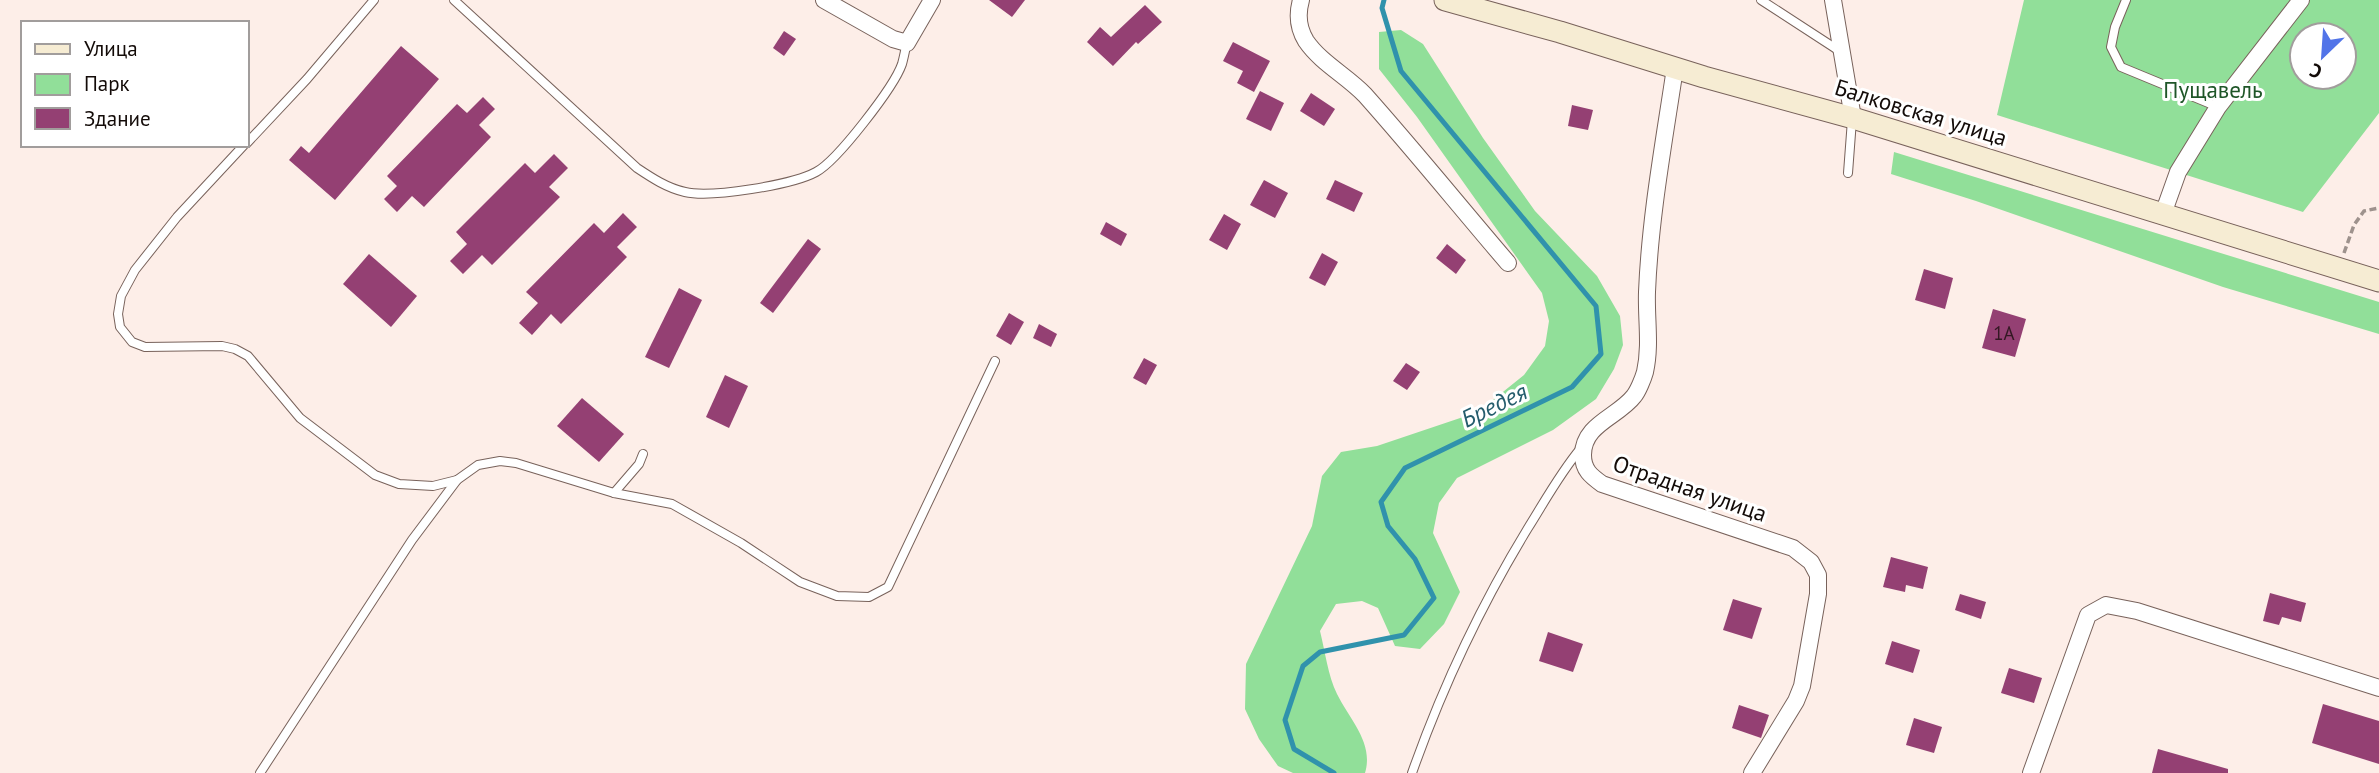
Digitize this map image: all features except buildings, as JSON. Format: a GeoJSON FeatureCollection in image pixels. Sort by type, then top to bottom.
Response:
{"type":"FeatureCollection","features":[{"type":"Feature","properties":{"kind":"main road","name":"Балковская улица"},"geometry":{"type":"LineString","coordinates":[[1445,0],[1853,118],[2379,281]]}},
{"type":"Feature","properties":{"kind":"street"},"geometry":{"type":"LineString","coordinates":[[824,0],[893,39],[907,43],[932,0]]}},
{"type":"Feature","properties":{"kind":"street"},"geometry":{"type":"LineString","coordinates":[[1301,0],[1298,12],[1306,41],[1323,60],[1363,93],[1508,263]]}},
{"type":"Feature","properties":{"kind":"street"},"geometry":{"type":"LineString","coordinates":[[1832,0],[1853,118]]}},
{"type":"Feature","properties":{"kind":"street"},"geometry":{"type":"LineString","coordinates":[[2163,214],[2179,172],[2218,107],[2301,0]]}},
{"type":"Feature","properties":{"kind":"street","name":"Отрадная улица"},"geometry":{"type":"LineString","coordinates":[[1675,68],[1655,204],[1647,293],[1648,342],[1644,373],[1634,396],[1594,429],[1583,446],[1583,463],[1589,474],[1602,484],[1793,548],[1811,562],[1818,575],[1818,594],[1802,686],[1796,701],[1752,773]]}},
{"type":"Feature","properties":{"kind":"street"},"geometry":{"type":"LineString","coordinates":[[2031,773],[2088,615],[2106,605],[2137,611],[2379,688]]}},
{"type":"Feature","properties":{"kind":"lane"},"geometry":{"type":"LineString","coordinates":[[248,142],[307,79],[374,0]]}},
{"type":"Feature","properties":{"kind":"lane"},"geometry":{"type":"LineString","coordinates":[[454,0],[637,168],[661,183],[686,192],[715,194],[797,180],[817,172],[838,154],[893,81],[902,65],[907,43]]}},
{"type":"Feature","properties":{"kind":"lane"},"geometry":{"type":"LineString","coordinates":[[1761,0],[1842,52]]}},
{"type":"Feature","properties":{"kind":"lane"},"geometry":{"type":"LineString","coordinates":[[2126,0],[2115,27],[2111,47],[2121,67],[2218,107]]}},
{"type":"Feature","properties":{"kind":"lane"},"geometry":{"type":"LineString","coordinates":[[1848,173],[1853,118]]}},
{"type":"Feature","properties":{"kind":"lane"},"geometry":{"type":"LineString","coordinates":[[243,147],[177,217],[135,271],[121,296],[118,314],[120,327],[132,342],[145,347],[222,346],[248,356],[300,418],[375,475],[399,484],[433,486],[457,480]]}},
{"type":"Feature","properties":{"kind":"lane"},"geometry":{"type":"LineString","coordinates":[[260,773],[412,540],[457,480],[478,465],[500,461],[516,463],[614,493],[672,504],[741,543],[800,582],[837,596],[869,597],[888,587],[995,361]]}},
{"type":"Feature","properties":{"kind":"lane"},"geometry":{"type":"LineString","coordinates":[[1412,773],[1447,683],[1498,577],[1565,468],[1583,446]]}},
{"type":"Feature","properties":{"kind":"lane"},"geometry":{"type":"LineString","coordinates":[[614,493],[639,464],[643,454]]}},
{"type":"Feature","properties":{"kind":"path"},"geometry":{"type":"LineString","coordinates":[[2339,268],[2354,225],[2364,211],[2379,208]]}},
{"type":"Feature","properties":{"kind":"green space","name":"Пущавель"},"geometry":{"type":"Polygon","coordinates":[[[2024,0],[2379,0],[2379,113],[2303,212],[1997,115],[2024,0]]]}},
{"type":"Feature","properties":{"kind":"green space"},"geometry":{"type":"Polygon","coordinates":[[[1401,30],[1423,44],[1483,138],[1535,211],[1597,276],[1620,316],[1623,345],[1614,369],[1596,399],[1553,430],[1457,478],[1439,503],[1433,533],[1460,592],[1444,624],[1420,649],[1395,646],[1378,608],[1362,601],[1336,604],[1320,631],[1334,687],[1364,742],[1367,762],[1365,773],[1293,773],[1278,766],[1259,739],[1245,709],[1246,664],[1312,526],[1322,476],[1341,452],[1377,446],[1478,412],[1524,375],[1545,346],[1549,321],[1542,293],[1417,117],[1379,69],[1379,32],[1401,30]]]}},
{"type":"Feature","properties":{"kind":"green space"},"geometry":{"type":"Polygon","coordinates":[[[1894,152],[2379,302],[2379,334],[2223,287],[1891,174],[1894,152]]]}},
{"type":"Feature","properties":{"kind":"waterway","name":"Бредея"},"geometry":{"type":"LineString","coordinates":[[1334,773],[1294,749],[1285,720],[1303,666],[1320,652],[1404,635],[1434,598],[1415,559],[1388,526],[1381,502],[1405,468],[1572,387],[1601,354],[1596,306],[1401,71],[1382,8],[1384,0]]}}]}
